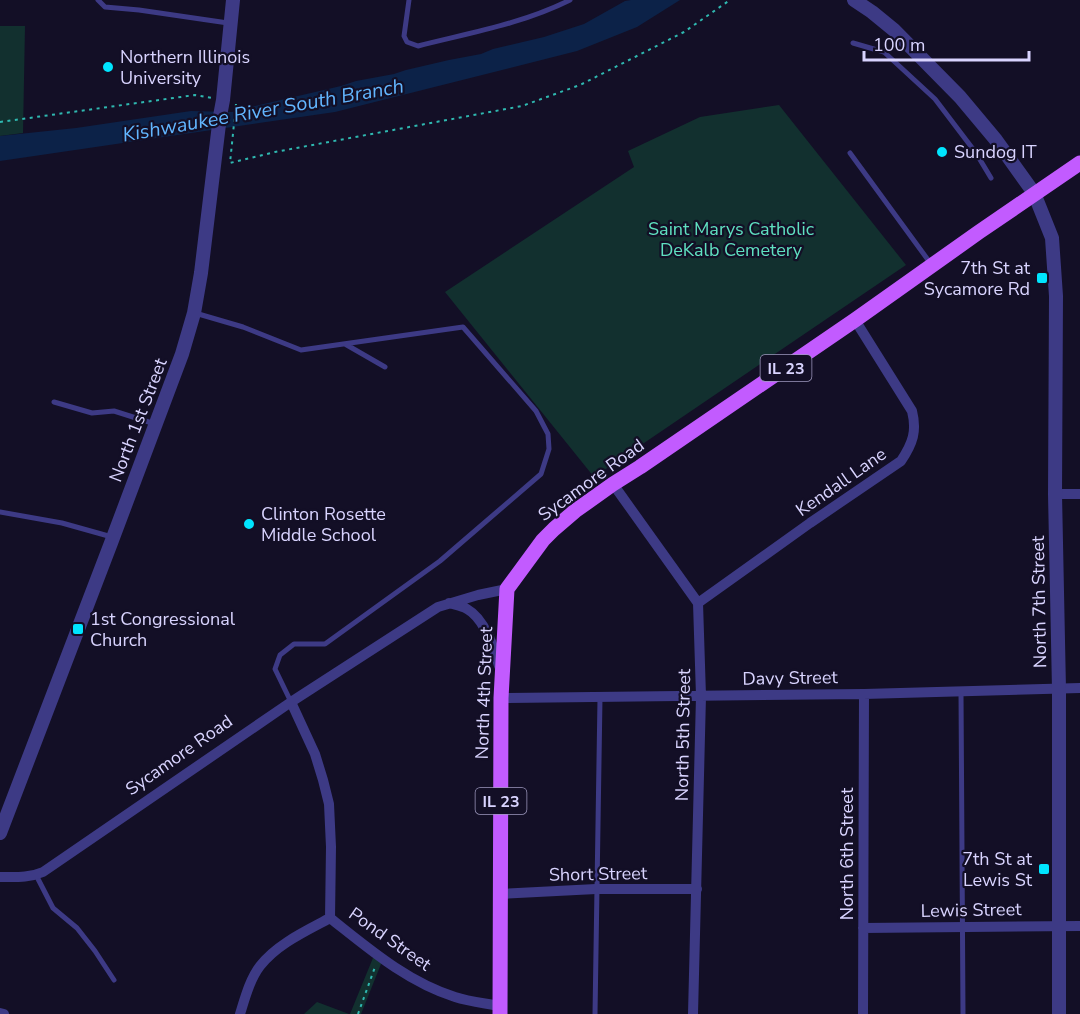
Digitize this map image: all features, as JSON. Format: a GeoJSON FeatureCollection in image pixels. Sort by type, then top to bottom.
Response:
{"type":"FeatureCollection","features":[{"type":"Feature","properties":{"kind":"main road","name":"Sycamore Road"},"geometry":{"type":"LineString","coordinates":[[507,589],[543,540],[575,511],[1080,163]]}},
{"type":"Feature","properties":{"kind":"main road","name":"North 4th Street"},"geometry":{"type":"LineString","coordinates":[[500,1010],[501,698],[507,589]]}},
{"type":"Feature","properties":{"kind":"street","name":"North 1st Street"},"geometry":{"type":"LineString","coordinates":[[0,833],[182,354],[194,313],[223,100],[233,0]]}},
{"type":"Feature","properties":{"kind":"street","name":"North 7th Street"},"geometry":{"type":"LineString","coordinates":[[854,0],[894,30],[960,97],[996,140],[1035,194],[1052,238],[1055,284],[1055,494],[1059,689],[1059,1014]]}},
{"type":"Feature","properties":{"kind":"street","name":"Kendall Lane"},"geometry":{"type":"LineString","coordinates":[[698,603],[901,461],[910,447],[914,425],[912,411],[855,320]]}},
{"type":"Feature","properties":{"kind":"street"},"geometry":{"type":"LineString","coordinates":[[613,484],[698,603]]}},
{"type":"Feature","properties":{"kind":"street"},"geometry":{"type":"LineString","coordinates":[[1055,494],[1080,494]]}},
{"type":"Feature","properties":{"kind":"street","name":"Sycamore Road"},"geometry":{"type":"LineString","coordinates":[[0,877],[22,878],[43,872],[291,702],[438,607],[507,589]]}},
{"type":"Feature","properties":{"kind":"street"},"geometry":{"type":"LineString","coordinates":[[449,603],[468,610],[481,623],[492,643],[502,676]]}},
{"type":"Feature","properties":{"kind":"street","name":"North 5th Street"},"geometry":{"type":"LineString","coordinates":[[693,1014],[701,696],[698,603]]}},
{"type":"Feature","properties":{"kind":"street","name":"Davy Street"},"geometry":{"type":"LineString","coordinates":[[501,698],[864,694],[1080,688]]}},
{"type":"Feature","properties":{"kind":"street","name":"North 6th Street"},"geometry":{"type":"LineString","coordinates":[[863,1014],[864,694]]}},
{"type":"Feature","properties":{"kind":"street"},"geometry":{"type":"LineString","coordinates":[[240,1014],[260,966],[280,947],[330,918],[329,804],[315,754],[291,702]]}},
{"type":"Feature","properties":{"kind":"street","name":"Short Street"},"geometry":{"type":"LineString","coordinates":[[500,894],[596,889],[697,889]]}},
{"type":"Feature","properties":{"kind":"street","name":"Pond Street"},"geometry":{"type":"LineString","coordinates":[[330,918],[406,974],[433,988],[500,1010]]}},
{"type":"Feature","properties":{"kind":"street","name":"Lewis Street"},"geometry":{"type":"LineString","coordinates":[[863,928],[1080,926]]}},
{"type":"Feature","properties":{"kind":"lane"},"geometry":{"type":"LineString","coordinates":[[98,0],[105,7],[230,23]]}},
{"type":"Feature","properties":{"kind":"lane"},"geometry":{"type":"LineString","coordinates":[[409,0],[404,36],[407,42],[418,46],[513,23],[570,0]]}},
{"type":"Feature","properties":{"kind":"lane"},"geometry":{"type":"LineString","coordinates":[[853,43],[884,52],[935,99],[976,153],[991,177]]}},
{"type":"Feature","properties":{"kind":"lane"},"geometry":{"type":"LineString","coordinates":[[850,153],[932,265]]}},
{"type":"Feature","properties":{"kind":"lane"},"geometry":{"type":"LineString","coordinates":[[194,313],[243,327],[301,350],[463,327],[536,411],[548,434],[549,450],[541,474],[440,561],[325,644],[294,644],[280,655],[275,669],[291,702]]}},
{"type":"Feature","properties":{"kind":"lane"},"geometry":{"type":"LineString","coordinates":[[345,344],[385,367]]}},
{"type":"Feature","properties":{"kind":"lane"},"geometry":{"type":"LineString","coordinates":[[54,402],[92,413],[114,411],[155,424]]}},
{"type":"Feature","properties":{"kind":"lane"},"geometry":{"type":"LineString","coordinates":[[0,512],[62,523],[113,537]]}},
{"type":"Feature","properties":{"kind":"lane"},"geometry":{"type":"LineString","coordinates":[[961,691],[963,1014]]}},
{"type":"Feature","properties":{"kind":"lane"},"geometry":{"type":"LineString","coordinates":[[596,1014],[600,697]]}},
{"type":"Feature","properties":{"kind":"lane"},"geometry":{"type":"LineString","coordinates":[[36,875],[53,908],[77,928],[114,980]]}},
{"type":"Feature","properties":{"kind":"path"},"geometry":{"type":"LineString","coordinates":[[0,122],[195,95],[236,101],[230,163],[275,152],[522,106],[580,85],[622,64],[684,32],[730,0]]}},
{"type":"Feature","properties":{"kind":"path"},"geometry":{"type":"LineString","coordinates":[[358,1014],[379,956]]}},
{"type":"Feature","properties":{"kind":"green space"},"geometry":{"type":"Polygon","coordinates":[[[0,26],[25,26],[23,133],[0,136],[0,26]]]}},
{"type":"Feature","properties":{"kind":"green space","name":"Saint Marys Catholic DeKalb Cemetery"},"geometry":{"type":"Polygon","coordinates":[[[779,105],[906,265],[594,477],[445,292],[634,167],[628,151],[700,117],[779,105]]]}},
{"type":"Feature","properties":{"kind":"green space"},"geometry":{"type":"Polygon","coordinates":[[[375,953],[383,959],[361,1014],[350,1014],[375,953]]]}},
{"type":"Feature","properties":{"kind":"green space"},"geometry":{"type":"Polygon","coordinates":[[[317,1002],[349,1014],[304,1014],[317,1002]]]}},
{"type":"Feature","properties":{"kind":"water","name":"Kishwaukee River South Branch"},"geometry":{"type":"Polygon","coordinates":[[[680,0],[637,27],[577,51],[335,112],[0,161],[0,136],[76,128],[191,111],[232,112],[356,81],[481,54],[544,37],[584,24],[625,1],[680,0]]]}},
{"type":"Feature","properties":{"kind":"place","name":"Northern Illinois University"},"geometry":{"type":"Point","coordinates":[108,67]}},
{"type":"Feature","properties":{"kind":"place","name":"Sundog IT"},"geometry":{"type":"Point","coordinates":[942,152]}},
{"type":"Feature","properties":{"kind":"place","name":"7th St at Sycamore Rd"},"geometry":{"type":"Point","coordinates":[1042,278]}},
{"type":"Feature","properties":{"kind":"place","name":"Clinton Rosette Middle School"},"geometry":{"type":"Point","coordinates":[249,524]}},
{"type":"Feature","properties":{"kind":"place","name":"1st Congressional Church"},"geometry":{"type":"Point","coordinates":[78,629]}},
{"type":"Feature","properties":{"kind":"place","name":"7th St at Lewis St"},"geometry":{"type":"Point","coordinates":[1044,869]}}]}
